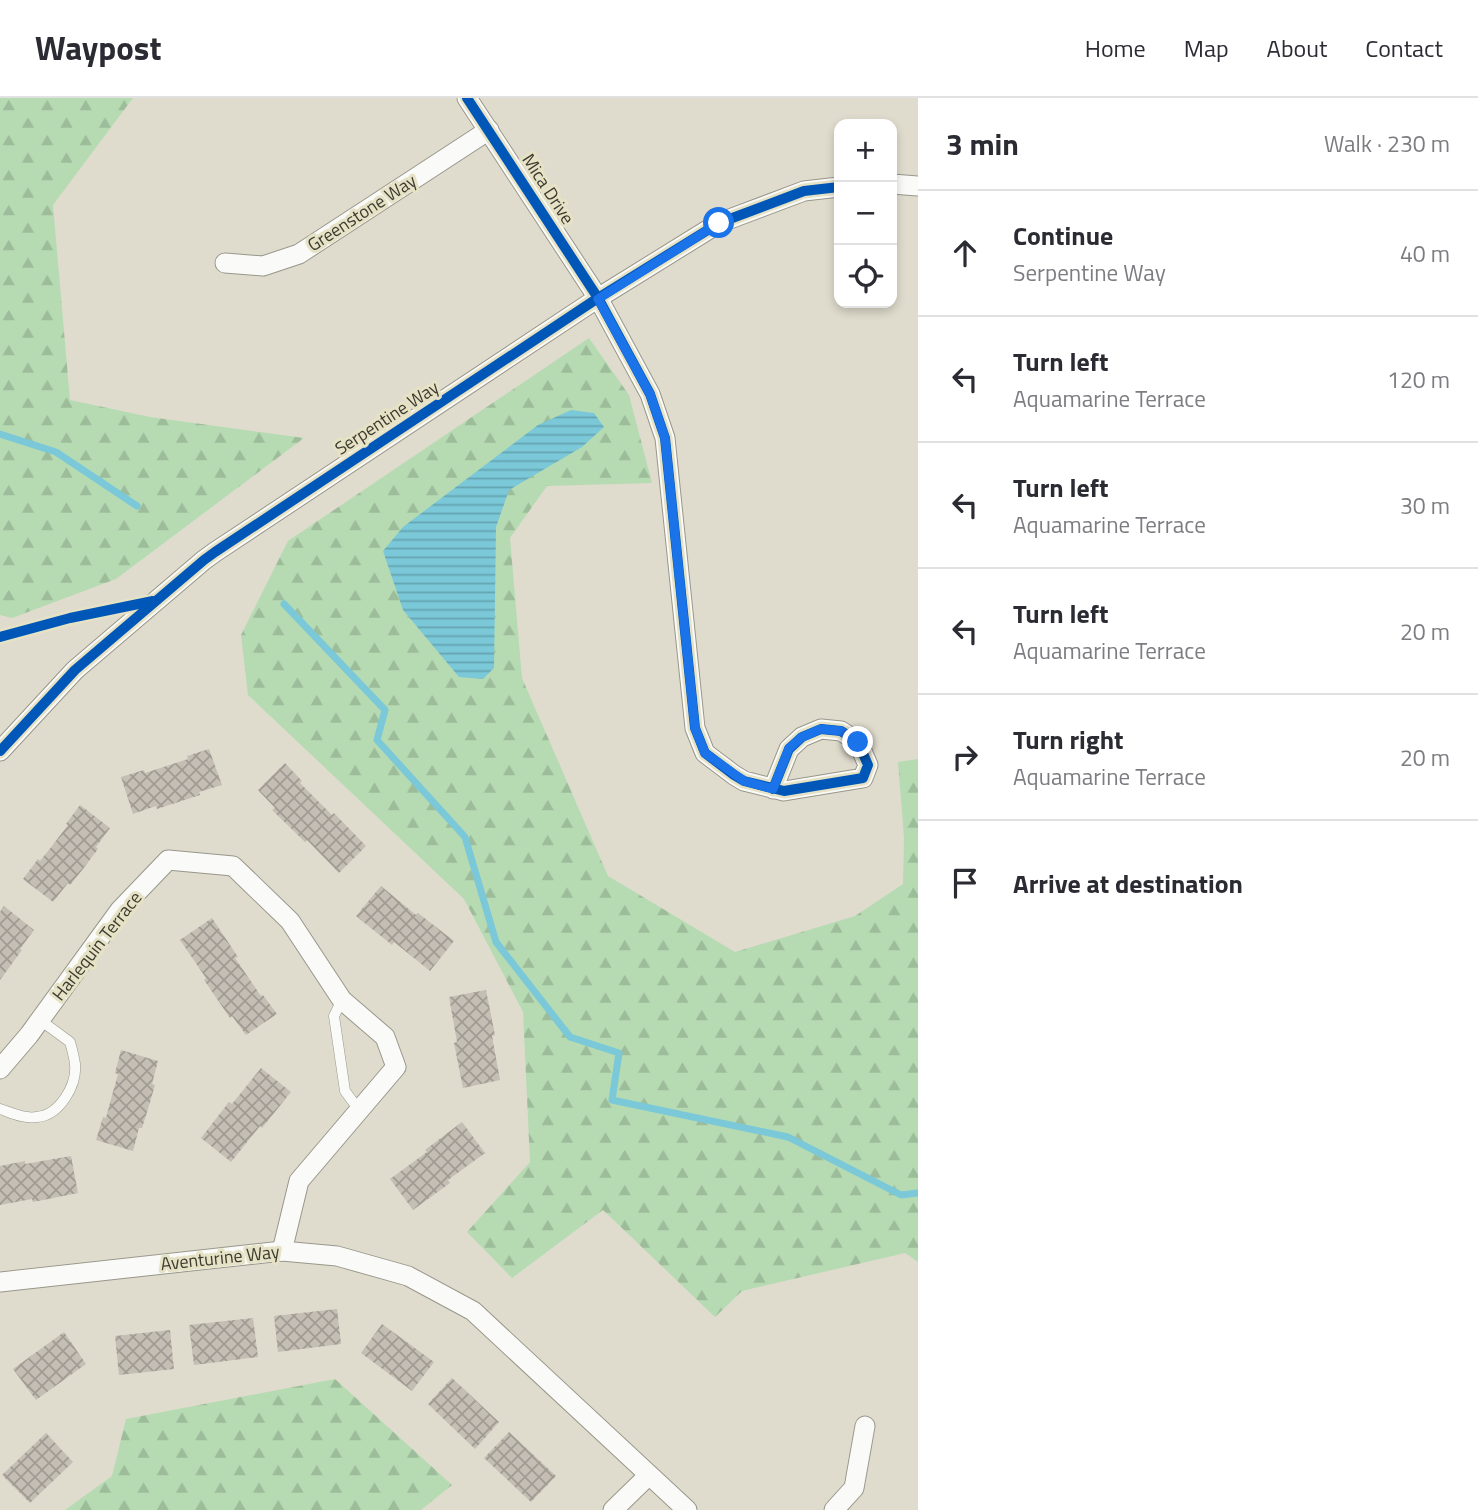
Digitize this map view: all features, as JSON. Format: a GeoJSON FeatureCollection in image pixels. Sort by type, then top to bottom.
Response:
{"type":"FeatureCollection","features":[{"type":"Feature","properties":{"kind":"street","name":"Mica Drive"},"geometry":{"type":"LineString","coordinates":[[467,98],[598,299],[650,394],[665,438],[695,728],[705,753],[744,781],[773,789]]}},
{"type":"Feature","properties":{"kind":"street","name":"Greenstone Way"},"geometry":{"type":"LineString","coordinates":[[225,263],[263,266],[299,254],[489,130]]}},
{"type":"Feature","properties":{"kind":"street"},"geometry":{"type":"LineString","coordinates":[[897,184],[918,186]]}},
{"type":"Feature","properties":{"kind":"street","name":"Serpentine Way"},"geometry":{"type":"LineString","coordinates":[[0,751],[75,670],[204,560],[598,299],[719,223],[804,191],[834,188]]}},
{"type":"Feature","properties":{"kind":"street"},"geometry":{"type":"LineString","coordinates":[[821,729],[841,731],[858,742],[868,765],[863,778],[784,792],[773,789],[789,748],[802,737],[821,729]]}},
{"type":"Feature","properties":{"kind":"street","name":"Harlequin Terrace"},"geometry":{"type":"LineString","coordinates":[[0,1069],[40,1020],[120,910],[168,860],[233,866],[290,921],[342,1000],[385,1037],[396,1067],[299,1181],[282,1251]]}},
{"type":"Feature","properties":{"kind":"street","name":"Aventurine Way"},"geometry":{"type":"LineString","coordinates":[[0,1282],[282,1251],[337,1256],[408,1276],[473,1311],[687,1510]]}},
{"type":"Feature","properties":{"kind":"street"},"geometry":{"type":"LineString","coordinates":[[834,1510],[854,1488],[864,1426]]}},
{"type":"Feature","properties":{"kind":"street"},"geometry":{"type":"LineString","coordinates":[[613,1510],[649,1475]]}},
{"type":"Feature","properties":{"kind":"lane"},"geometry":{"type":"LineString","coordinates":[[342,1000],[334,1016],[345,1091],[359,1110]]}},
{"type":"Feature","properties":{"kind":"lane"},"geometry":{"type":"LineString","coordinates":[[0,1109],[22,1117],[40,1118],[60,1107],[72,1083],[75,1065],[70,1042],[40,1020]]}},
{"type":"Feature","properties":{"kind":"green space"},"geometry":{"type":"Polygon","coordinates":[[[0,98],[133,98],[53,205],[70,400],[150,417],[304,438],[116,579],[12,618],[0,615],[0,98]]]}},
{"type":"Feature","properties":{"kind":"green space"},"geometry":{"type":"Polygon","coordinates":[[[589,338],[629,395],[652,483],[547,486],[510,538],[522,678],[608,876],[735,952],[855,916],[903,884],[904,838],[898,762],[918,759],[918,1262],[905,1253],[742,1291],[715,1317],[603,1210],[512,1278],[467,1232],[530,1162],[523,1012],[464,899],[248,695],[241,635],[288,541],[589,338]]]}},
{"type":"Feature","properties":{"kind":"green space"},"geometry":{"type":"Polygon","coordinates":[[[335,1379],[452,1485],[421,1510],[65,1510],[112,1476],[126,1419],[335,1379]]]}},
{"type":"Feature","properties":{"kind":"water"},"geometry":{"type":"Polygon","coordinates":[[[571,410],[594,413],[604,427],[582,447],[509,490],[496,527],[494,668],[483,679],[459,677],[403,610],[383,551],[403,527],[538,425],[571,410]]]}},
{"type":"Feature","properties":{"kind":"building"},"geometry":{"type":"Polygon","coordinates":[[[209,749],[222,785],[199,792],[200,795],[133,814],[121,777],[144,770],[145,773],[209,749]]]}},
{"type":"Feature","properties":{"kind":"building"},"geometry":{"type":"Polygon","coordinates":[[[285,763],[302,781],[300,783],[366,846],[339,873],[307,840],[305,842],[272,810],[275,808],[258,790],[285,763]]]}},
{"type":"Feature","properties":{"kind":"building"},"geometry":{"type":"Polygon","coordinates":[[[80,805],[110,828],[83,869],[53,902],[23,879],[52,846],[80,805]]]}},
{"type":"Feature","properties":{"kind":"building"},"geometry":{"type":"Polygon","coordinates":[[[381,886],[416,915],[418,913],[454,941],[430,971],[356,916],[381,886]]]}},
{"type":"Feature","properties":{"kind":"building"},"geometry":{"type":"Polygon","coordinates":[[[4,906],[34,930],[0,980],[0,912],[4,906]]]}},
{"type":"Feature","properties":{"kind":"building"},"geometry":{"type":"Polygon","coordinates":[[[212,918],[238,957],[235,958],[277,1014],[246,1035],[232,1016],[230,1018],[180,940],[212,918]]]}},
{"type":"Feature","properties":{"kind":"building"},"geometry":{"type":"Polygon","coordinates":[[[486,990],[500,1080],[463,1088],[449,997],[486,990]]]}},
{"type":"Feature","properties":{"kind":"building"},"geometry":{"type":"Polygon","coordinates":[[[121,1050],[158,1061],[152,1084],[155,1085],[133,1151],[96,1140],[103,1117],[106,1118],[118,1074],[115,1073],[121,1050]]]}},
{"type":"Feature","properties":{"kind":"building"},"geometry":{"type":"Polygon","coordinates":[[[261,1068],[291,1092],[231,1162],[201,1138],[229,1102],[232,1104],[261,1068]]]}},
{"type":"Feature","properties":{"kind":"building"},"geometry":{"type":"Polygon","coordinates":[[[462,1122],[485,1153],[413,1210],[390,1179],[462,1122]]]}},
{"type":"Feature","properties":{"kind":"building"},"geometry":{"type":"Polygon","coordinates":[[[71,1156],[78,1193],[0,1205],[0,1166],[71,1156]]]}},
{"type":"Feature","properties":{"kind":"building"},"geometry":{"type":"Polygon","coordinates":[[[337,1309],[341,1344],[278,1352],[274,1316],[337,1309]]]}},
{"type":"Feature","properties":{"kind":"building"},"geometry":{"type":"Polygon","coordinates":[[[253,1318],[258,1357],[194,1365],[189,1325],[253,1318]]]}},
{"type":"Feature","properties":{"kind":"building"},"geometry":{"type":"Polygon","coordinates":[[[382,1324],[434,1362],[412,1391],[361,1353],[382,1324]]]}},
{"type":"Feature","properties":{"kind":"building"},"geometry":{"type":"Polygon","coordinates":[[[170,1330],[174,1369],[119,1375],[115,1336],[170,1330]]]}},
{"type":"Feature","properties":{"kind":"building"},"geometry":{"type":"Polygon","coordinates":[[[64,1332],[86,1364],[36,1400],[13,1369],[64,1332]]]}},
{"type":"Feature","properties":{"kind":"building"},"geometry":{"type":"Polygon","coordinates":[[[452,1378],[499,1422],[475,1449],[428,1404],[452,1378]]]}},
{"type":"Feature","properties":{"kind":"building"},"geometry":{"type":"Polygon","coordinates":[[[509,1432],[556,1476],[531,1502],[484,1458],[509,1432]]]}},
{"type":"Feature","properties":{"kind":"building"},"geometry":{"type":"Polygon","coordinates":[[[46,1433],[73,1462],[30,1503],[2,1475],[46,1433]]]}},
{"type":"Feature","properties":{"kind":"waterway"},"geometry":{"type":"LineString","coordinates":[[0,434],[56,452],[137,506]]}},
{"type":"Feature","properties":{"kind":"waterway"},"geometry":{"type":"LineString","coordinates":[[284,604],[385,710],[377,740],[465,837],[496,942],[570,1037],[619,1053],[612,1100],[788,1137],[901,1195],[918,1193]]}},
{"type":"Feature","properties":{"kind":"cycle path"},"geometry":{"type":"LineString","coordinates":[[467,98],[598,298],[650,394],[665,438],[695,728],[705,753],[744,781],[784,791],[863,778],[868,765],[858,742],[841,731],[821,729],[802,737],[789,749],[773,789]]}},
{"type":"Feature","properties":{"kind":"cycle path"},"geometry":{"type":"LineString","coordinates":[[0,751],[75,670],[215,552],[598,298],[719,223],[804,191],[834,188]]}},
{"type":"Feature","properties":{"kind":"cycle path"},"geometry":{"type":"LineString","coordinates":[[0,637],[70,618],[153,601]]}},
{"type":"Feature","properties":{"kind":"route"},"geometry":{"type":"LineString","coordinates":[[719,223],[598,299],[650,394],[665,438],[695,728],[705,753],[744,781],[773,789],[789,748],[802,737],[821,729],[841,731],[858,742]]}}]}
